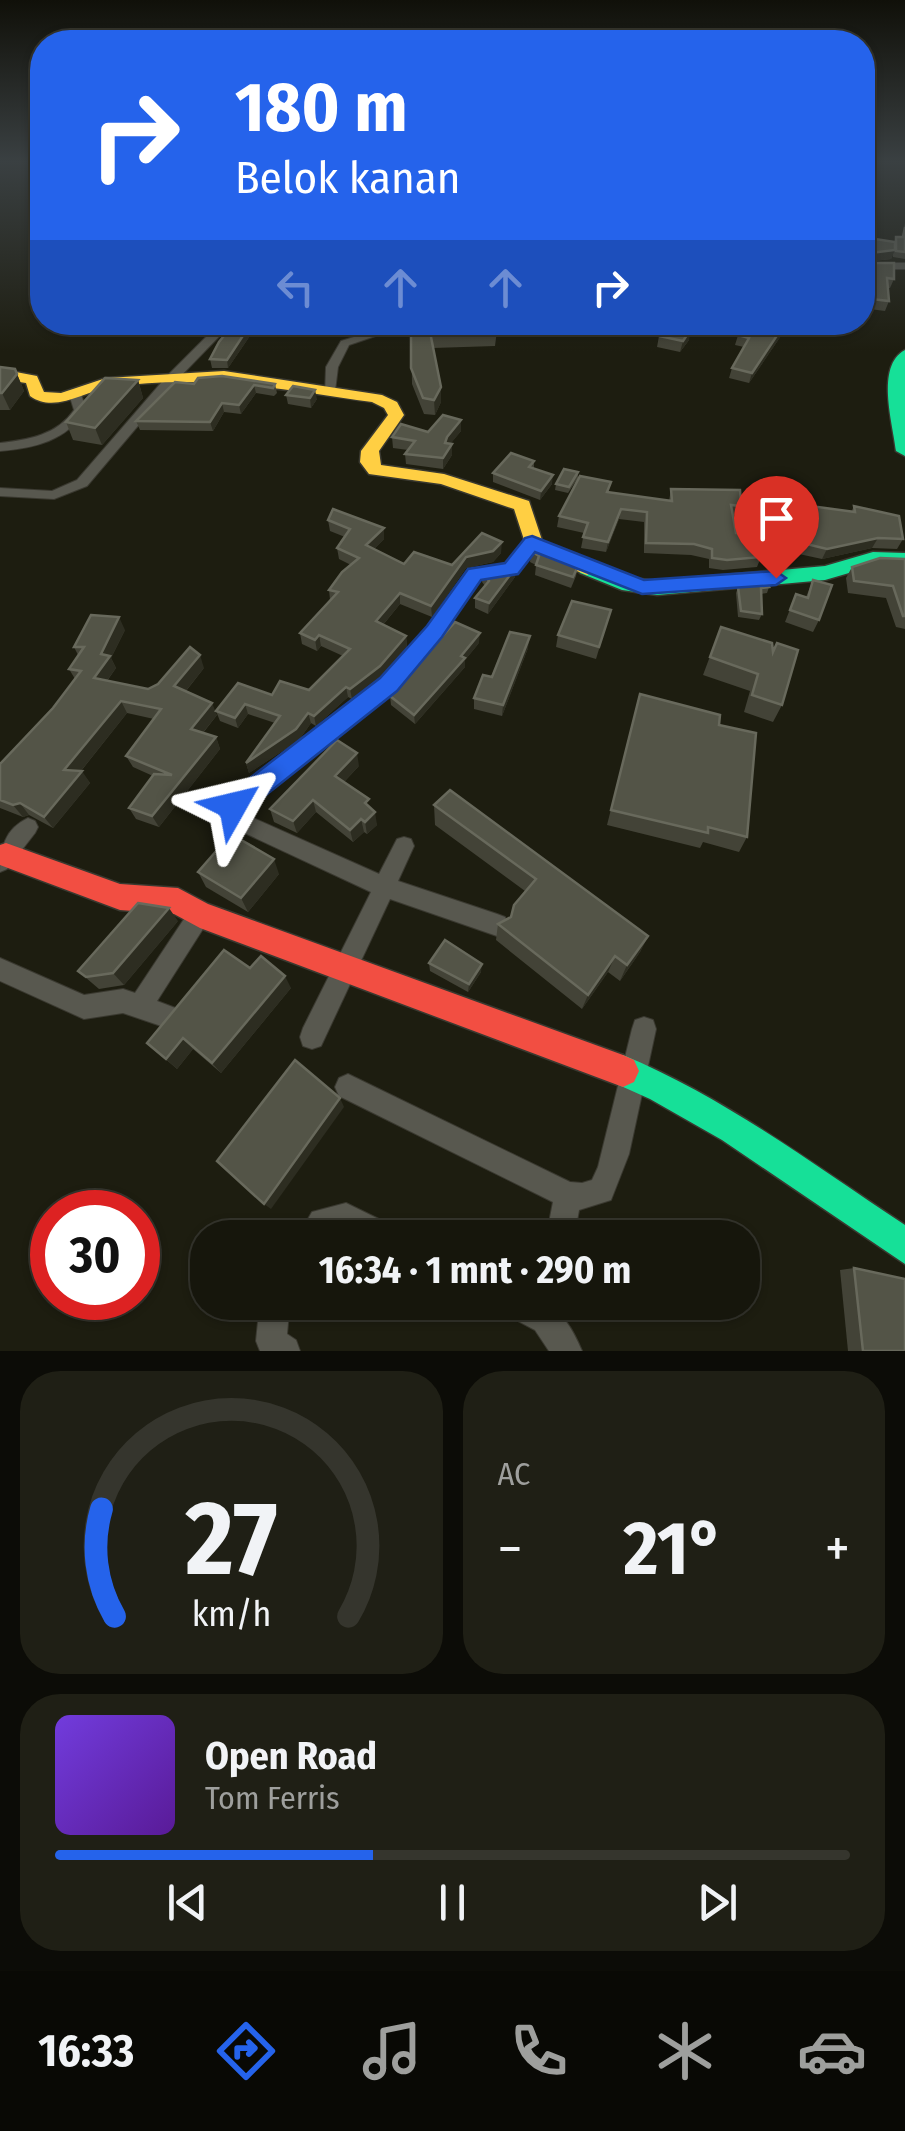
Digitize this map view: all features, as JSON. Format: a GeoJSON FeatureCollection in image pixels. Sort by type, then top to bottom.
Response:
{"type":"FeatureCollection","features":[{"type":"Feature","properties":{"kind":"street"},"geometry":{"type":"LineString","coordinates":[[875,266],[905,266]]}},
{"type":"Feature","properties":{"kind":"street"},"geometry":{"type":"LineString","coordinates":[[0,492],[54,495],[76,488],[171,378],[215,335]]}},
{"type":"Feature","properties":{"kind":"street"},"geometry":{"type":"LineString","coordinates":[[329,391],[332,367],[345,343],[371,335]]}},
{"type":"Feature","properties":{"kind":"street"},"geometry":{"type":"LineString","coordinates":[[905,354],[894,377],[905,451]]}},
{"type":"Feature","properties":{"kind":"street"},"geometry":{"type":"LineString","coordinates":[[0,374],[32,379],[42,398],[75,394],[106,383],[224,376],[376,398],[394,409],[392,424],[368,456],[375,470],[444,479],[522,505],[530,514],[532,543],[511,569],[475,574],[435,632],[388,684],[230,811],[384,887],[497,925]]}},
{"type":"Feature","properties":{"kind":"street"},"geometry":{"type":"LineString","coordinates":[[0,448],[28,444],[68,426],[80,410],[75,394]]}},
{"type":"Feature","properties":{"kind":"street"},"geometry":{"type":"LineString","coordinates":[[532,543],[628,584],[658,588],[824,573],[873,559],[905,560]]}},
{"type":"Feature","properties":{"kind":"street"},"geometry":{"type":"LineString","coordinates":[[10,843],[120,897],[178,902],[200,914],[346,964],[500,1028],[630,1073],[748,1134],[847,1209],[905,1246]]}},
{"type":"Feature","properties":{"kind":"street"},"geometry":{"type":"LineString","coordinates":[[312,1037],[404,846]]}},
{"type":"Feature","properties":{"kind":"street"},"geometry":{"type":"LineString","coordinates":[[139,1008],[200,914]]}},
{"type":"Feature","properties":{"kind":"street"},"geometry":{"type":"LineString","coordinates":[[0,970],[84,1007],[123,1001],[170,1017]]}},
{"type":"Feature","properties":{"kind":"street"},"geometry":{"type":"LineString","coordinates":[[348,1087],[568,1195],[582,1197],[601,1190],[611,1173],[630,1073],[644,1029]]}},
{"type":"Feature","properties":{"kind":"street"},"geometry":{"type":"LineString","coordinates":[[563,1220],[568,1195]]}},
{"type":"Feature","properties":{"kind":"street"},"geometry":{"type":"LineString","coordinates":[[273,1320],[271,1341],[284,1351]]}},
{"type":"Feature","properties":{"kind":"street"},"geometry":{"type":"LineString","coordinates":[[552,1320],[567,1351]]}},
{"type":"Feature","properties":{"kind":"building"},"geometry":{"type":"Polygon","coordinates":[[[905,227],[905,252],[896,251],[896,237],[903,237],[905,227]]]}},
{"type":"Feature","properties":{"kind":"building"},"geometry":{"type":"Polygon","coordinates":[[[875,239],[895,242],[895,250],[875,252],[875,239]]]}},
{"type":"Feature","properties":{"kind":"building"},"geometry":{"type":"Polygon","coordinates":[[[875,263],[894,263],[894,279],[887,278],[889,301],[875,299],[875,263]]]}},
{"type":"Feature","properties":{"kind":"building"},"geometry":{"type":"Polygon","coordinates":[[[225,335],[243,335],[227,360],[210,359],[225,335]]]}},
{"type":"Feature","properties":{"kind":"building"},"geometry":{"type":"Polygon","coordinates":[[[411,335],[431,335],[441,387],[434,400],[423,398],[411,368],[411,335]]]}},
{"type":"Feature","properties":{"kind":"building"},"geometry":{"type":"Polygon","coordinates":[[[660,335],[687,335],[683,341],[660,335]]]}},
{"type":"Feature","properties":{"kind":"building"},"geometry":{"type":"Polygon","coordinates":[[[738,335],[777,335],[752,373],[732,368],[749,338],[738,335]]]}},
{"type":"Feature","properties":{"kind":"building"},"geometry":{"type":"Polygon","coordinates":[[[0,367],[15,369],[17,374],[2,393],[0,393],[0,367]]]}},
{"type":"Feature","properties":{"kind":"building"},"geometry":{"type":"Polygon","coordinates":[[[222,376],[275,384],[273,388],[254,385],[239,405],[222,403],[210,422],[136,421],[175,382],[194,384],[198,378],[222,376]]]}},
{"type":"Feature","properties":{"kind":"building"},"geometry":{"type":"Polygon","coordinates":[[[105,378],[138,380],[95,428],[66,422],[105,378]]]}},
{"type":"Feature","properties":{"kind":"building"},"geometry":{"type":"Polygon","coordinates":[[[293,386],[315,390],[310,398],[286,395],[293,386]]]}},
{"type":"Feature","properties":{"kind":"building"},"geometry":{"type":"Polygon","coordinates":[[[443,415],[461,420],[447,437],[445,443],[452,444],[443,458],[405,454],[415,441],[392,437],[401,424],[428,432],[443,415]]]}},
{"type":"Feature","properties":{"kind":"building"},"geometry":{"type":"Polygon","coordinates":[[[511,453],[534,461],[529,467],[553,475],[541,491],[493,473],[511,453]]]}},
{"type":"Feature","properties":{"kind":"building"},"geometry":{"type":"Polygon","coordinates":[[[564,469],[578,472],[569,487],[556,484],[564,469]]]}},
{"type":"Feature","properties":{"kind":"building"},"geometry":{"type":"Polygon","coordinates":[[[580,476],[611,482],[607,492],[672,501],[671,489],[740,490],[741,506],[731,505],[736,533],[755,534],[761,557],[727,560],[712,558],[712,549],[694,544],[646,543],[647,512],[621,509],[608,542],[583,537],[588,523],[559,516],[580,476]]]}},
{"type":"Feature","properties":{"kind":"building"},"geometry":{"type":"Polygon","coordinates":[[[773,493],[803,498],[803,505],[855,512],[854,506],[899,516],[903,539],[878,538],[827,549],[790,540],[789,517],[771,514],[773,493]]]}},
{"type":"Feature","properties":{"kind":"building"},"geometry":{"type":"Polygon","coordinates":[[[333,509],[384,528],[366,545],[404,564],[414,552],[452,565],[482,533],[502,542],[493,551],[466,557],[431,606],[400,593],[376,621],[406,636],[380,666],[350,689],[346,687],[314,716],[308,713],[296,729],[246,763],[280,716],[245,704],[235,718],[216,711],[238,683],[272,695],[280,681],[309,690],[350,649],[319,635],[315,640],[300,633],[338,592],[329,590],[342,572],[359,558],[337,548],[350,529],[328,520],[333,509]]]}},
{"type":"Feature","properties":{"kind":"building"},"geometry":{"type":"Polygon","coordinates":[[[534,548],[578,566],[573,577],[536,565],[539,556],[531,551],[534,548]]]}},
{"type":"Feature","properties":{"kind":"building"},"geometry":{"type":"Polygon","coordinates":[[[880,558],[905,559],[905,616],[893,586],[854,581],[852,567],[880,558]]]}},
{"type":"Feature","properties":{"kind":"building"},"geometry":{"type":"Polygon","coordinates":[[[516,567],[489,603],[475,598],[489,581],[483,572],[516,567]]]}},
{"type":"Feature","properties":{"kind":"building"},"geometry":{"type":"Polygon","coordinates":[[[813,580],[832,585],[819,620],[790,610],[796,594],[808,598],[813,580]]]}},
{"type":"Feature","properties":{"kind":"building"},"geometry":{"type":"Polygon","coordinates":[[[738,587],[769,587],[761,588],[762,614],[741,611],[738,587]]]}},
{"type":"Feature","properties":{"kind":"building"},"geometry":{"type":"Polygon","coordinates":[[[572,601],[611,610],[599,647],[558,635],[572,601]]]}},
{"type":"Feature","properties":{"kind":"building"},"geometry":{"type":"Polygon","coordinates":[[[91,615],[119,617],[101,654],[110,656],[94,678],[148,689],[158,684],[190,647],[200,655],[174,686],[212,703],[191,729],[216,737],[152,816],[129,808],[154,774],[172,775],[126,756],[161,709],[121,701],[64,770],[82,771],[44,817],[20,803],[13,805],[0,800],[0,764],[53,708],[81,671],[69,669],[84,647],[74,647],[91,615]]]}},
{"type":"Feature","properties":{"kind":"building"},"geometry":{"type":"Polygon","coordinates":[[[455,622],[480,633],[461,656],[465,658],[414,715],[390,696],[455,622]]]}},
{"type":"Feature","properties":{"kind":"building"},"geometry":{"type":"Polygon","coordinates":[[[721,627],[772,643],[773,652],[777,643],[798,650],[782,705],[752,695],[758,674],[710,657],[721,627]]]}},
{"type":"Feature","properties":{"kind":"building"},"geometry":{"type":"Polygon","coordinates":[[[510,632],[530,636],[503,705],[474,698],[483,675],[492,677],[510,632]]]}},
{"type":"Feature","properties":{"kind":"building"},"geometry":{"type":"Polygon","coordinates":[[[640,694],[720,715],[719,725],[756,733],[747,837],[708,827],[708,833],[611,810],[640,694]]]}},
{"type":"Feature","properties":{"kind":"building"},"geometry":{"type":"Polygon","coordinates":[[[337,740],[357,753],[335,776],[369,799],[365,803],[375,812],[350,830],[313,800],[293,821],[270,809],[337,740]]]}},
{"type":"Feature","properties":{"kind":"building"},"geometry":{"type":"Polygon","coordinates":[[[450,790],[648,936],[627,965],[615,956],[588,995],[498,924],[511,917],[514,905],[536,879],[434,805],[450,790]]]}},
{"type":"Feature","properties":{"kind":"building"},"geometry":{"type":"Polygon","coordinates":[[[231,834],[274,859],[241,898],[198,872],[231,834]]]}},
{"type":"Feature","properties":{"kind":"building"},"geometry":{"type":"Polygon","coordinates":[[[138,903],[169,908],[113,973],[86,977],[78,971],[138,903]]]}},
{"type":"Feature","properties":{"kind":"building"},"geometry":{"type":"Polygon","coordinates":[[[445,940],[482,964],[469,984],[429,963],[445,940]]]}},
{"type":"Feature","properties":{"kind":"building"},"geometry":{"type":"Polygon","coordinates":[[[224,950],[250,968],[261,956],[285,976],[212,1063],[183,1038],[166,1059],[147,1043],[224,950]]]}},
{"type":"Feature","properties":{"kind":"building"},"geometry":{"type":"Polygon","coordinates":[[[295,1060],[340,1098],[264,1204],[217,1161],[295,1060]]]}},
{"type":"Feature","properties":{"kind":"building"},"geometry":{"type":"Polygon","coordinates":[[[854,1268],[905,1279],[905,1351],[863,1351],[854,1268]]]}},
{"type":"Feature","properties":{"kind":"traffic: fast"},"geometry":{"type":"LineString","coordinates":[[905,354],[895,377],[905,451]]}},
{"type":"Feature","properties":{"kind":"traffic: fast"},"geometry":{"type":"LineString","coordinates":[[587,568],[629,585],[657,588],[825,573],[873,559],[905,560]]}},
{"type":"Feature","properties":{"kind":"traffic: fast"},"geometry":{"type":"LineString","coordinates":[[623,1071],[734,1128],[905,1246]]}},
{"type":"Feature","properties":{"kind":"traffic: slow"},"geometry":{"type":"LineString","coordinates":[[0,374],[32,379],[38,396],[62,398],[106,383],[224,376],[376,398],[391,405],[396,415],[370,451],[369,462],[375,470],[444,479],[522,505],[535,547],[587,568]]}},
{"type":"Feature","properties":{"kind":"traffic: jam"},"geometry":{"type":"LineString","coordinates":[[6,855],[120,897],[178,901],[200,914],[623,1071]]}},
{"type":"Feature","properties":{"kind":"route"},"geometry":{"type":"LineString","coordinates":[[233,806],[370,702],[435,632],[475,574],[480,570],[511,569],[532,543],[540,550],[642,587],[676,588],[776,578]]}}]}
